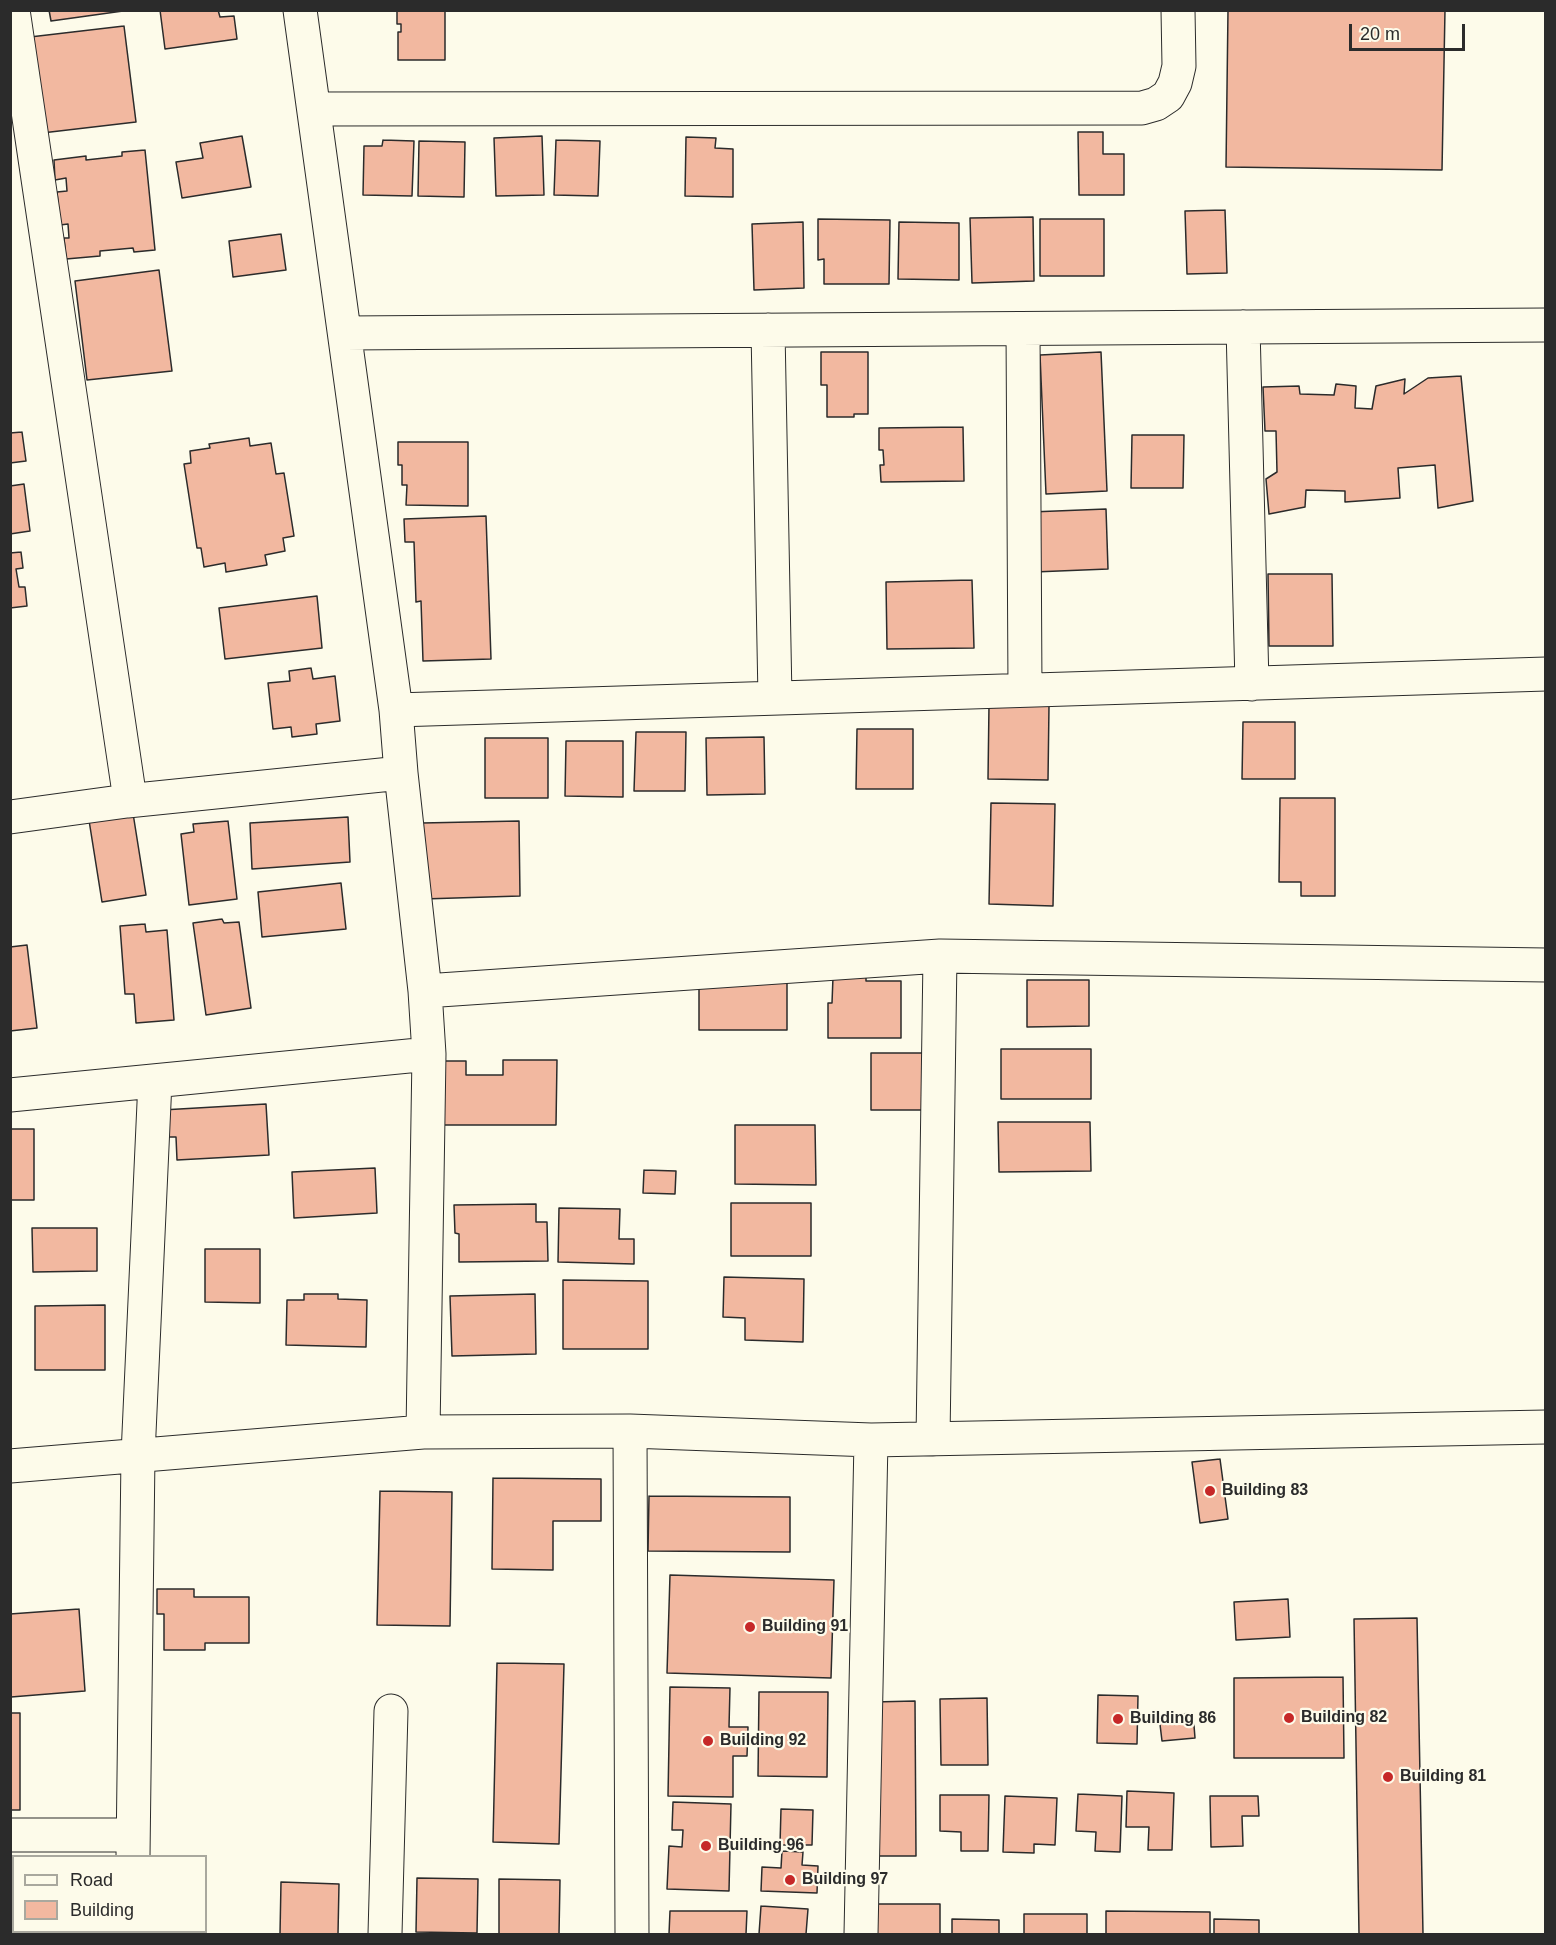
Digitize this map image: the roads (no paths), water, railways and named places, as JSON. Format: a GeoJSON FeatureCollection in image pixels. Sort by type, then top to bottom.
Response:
{"type":"FeatureCollection","features":[{"type":"Feature","properties":{"kind":"street"},"geometry":{"type":"LineString","coordinates":[[13,10],[128,786],[127,801]]}},
{"type":"Feature","properties":{"kind":"street"},"geometry":{"type":"LineString","coordinates":[[300,10],[396,710],[425,991],[429,1054],[423,1432]]}},
{"type":"Feature","properties":{"kind":"street"},"geometry":{"type":"LineString","coordinates":[[314,109],[1142,108],[1156,104],[1168,96],[1175,83],[1179,66],[1178,10]]}},
{"type":"Feature","properties":{"kind":"street"},"geometry":{"type":"LineString","coordinates":[[345,333],[1545,325]]}},
{"type":"Feature","properties":{"kind":"street"},"geometry":{"type":"LineString","coordinates":[[1243,327],[1252,684]]}},
{"type":"Feature","properties":{"kind":"street"},"geometry":{"type":"LineString","coordinates":[[1023,329],[1025,690]]}},
{"type":"Feature","properties":{"kind":"street"},"geometry":{"type":"LineString","coordinates":[[768,330],[775,699]]}},
{"type":"Feature","properties":{"kind":"street"},"geometry":{"type":"LineString","coordinates":[[396,710],[1545,674]]}},
{"type":"Feature","properties":{"kind":"street"},"geometry":{"type":"LineString","coordinates":[[10,817],[127,801],[401,773]]}},
{"type":"Feature","properties":{"kind":"street"},"geometry":{"type":"LineString","coordinates":[[425,991],[940,956],[1545,965]]}},
{"type":"Feature","properties":{"kind":"street"},"geometry":{"type":"LineString","coordinates":[[933,1439],[940,956]]}},
{"type":"Feature","properties":{"kind":"street"},"geometry":{"type":"LineString","coordinates":[[10,1095],[429,1054]]}},
{"type":"Feature","properties":{"kind":"street"},"geometry":{"type":"LineString","coordinates":[[10,1835],[133,1846],[138,1455],[155,1081]]}},
{"type":"Feature","properties":{"kind":"street"},"geometry":{"type":"LineString","coordinates":[[10,1466],[423,1432],[630,1431],[870,1440],[1545,1427]]}},
{"type":"Feature","properties":{"kind":"street"},"geometry":{"type":"LineString","coordinates":[[630,1431],[632,1935]]}},
{"type":"Feature","properties":{"kind":"street"},"geometry":{"type":"LineString","coordinates":[[861,1935],[870,1440]]}},
{"type":"Feature","properties":{"kind":"street"},"geometry":{"type":"LineString","coordinates":[[385,1935],[391,1711]]}},
{"type":"Feature","properties":{"kind":"place","name":"Building 83"},"geometry":{"type":"Point","coordinates":[1210,1491]}},
{"type":"Feature","properties":{"kind":"place","name":"Building 91"},"geometry":{"type":"Point","coordinates":[750,1627]}},
{"type":"Feature","properties":{"kind":"place","name":"Building 82"},"geometry":{"type":"Point","coordinates":[1289,1718]}},
{"type":"Feature","properties":{"kind":"place","name":"Building 86"},"geometry":{"type":"Point","coordinates":[1118,1719]}},
{"type":"Feature","properties":{"kind":"place","name":"Building 92"},"geometry":{"type":"Point","coordinates":[708,1741]}},
{"type":"Feature","properties":{"kind":"place","name":"Building 81"},"geometry":{"type":"Point","coordinates":[1388,1777]}},
{"type":"Feature","properties":{"kind":"place","name":"Building 96"},"geometry":{"type":"Point","coordinates":[706,1846]}},
{"type":"Feature","properties":{"kind":"place","name":"Building 97"},"geometry":{"type":"Point","coordinates":[790,1880]}}]}
